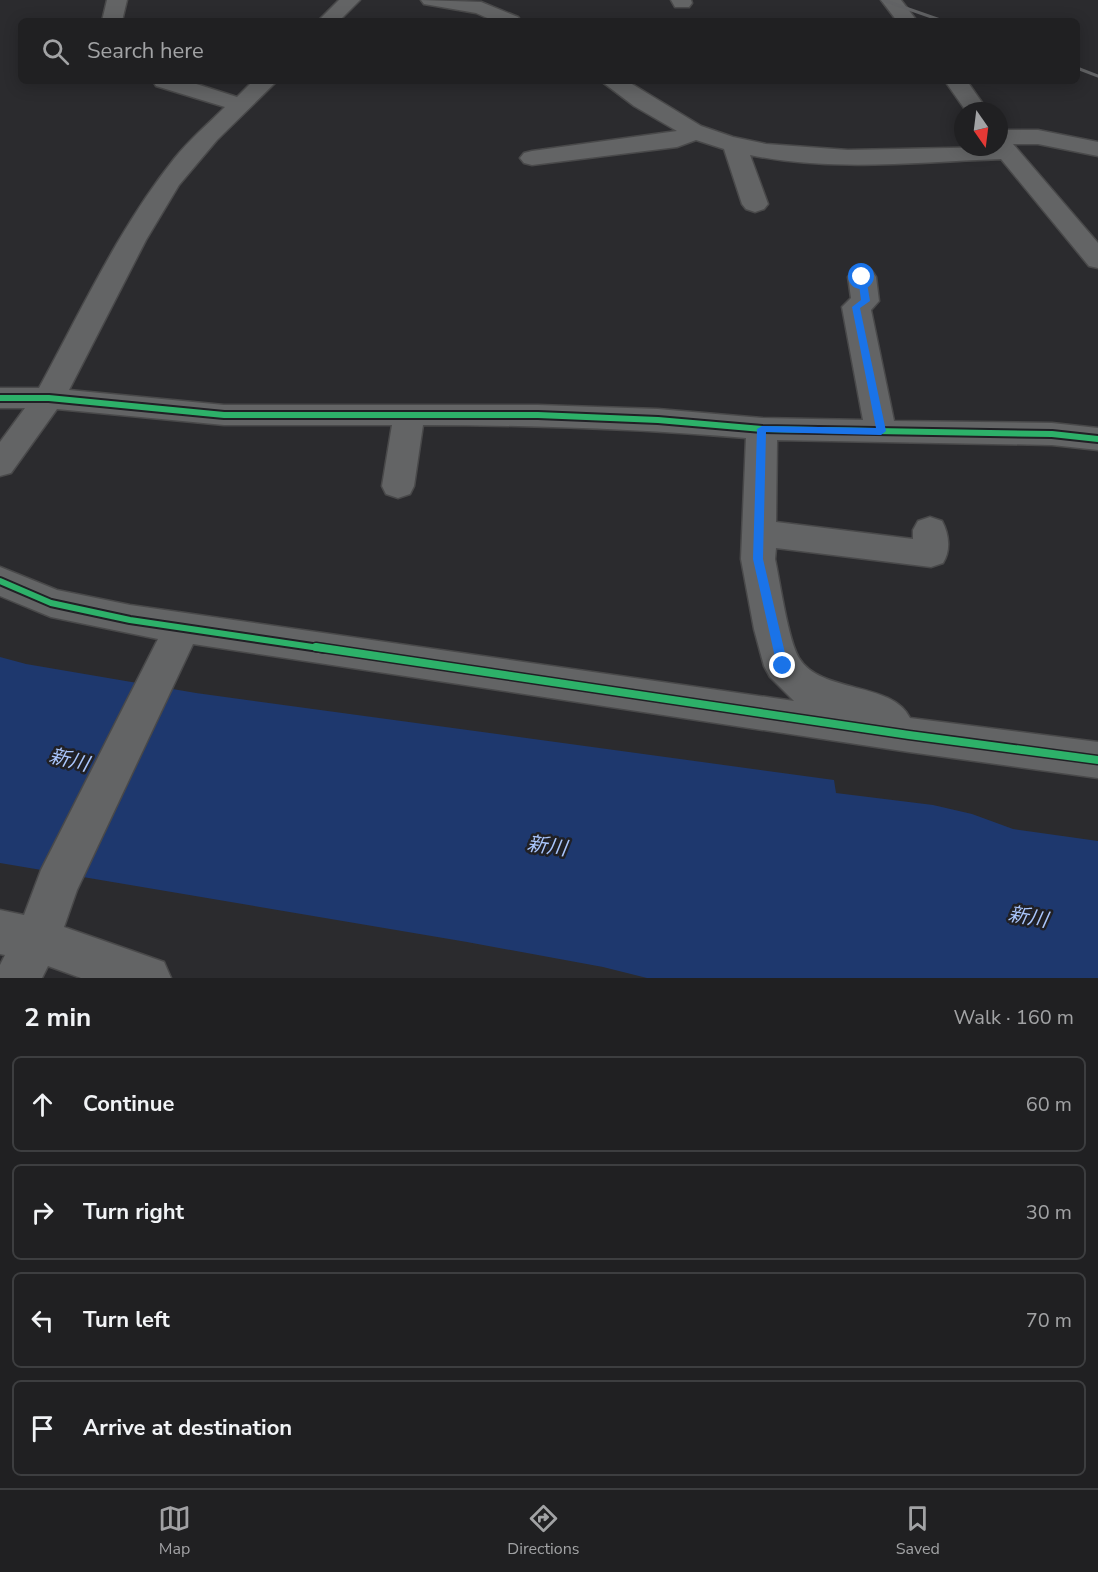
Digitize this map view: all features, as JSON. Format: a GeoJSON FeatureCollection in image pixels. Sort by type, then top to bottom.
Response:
{"type":"FeatureCollection","features":[{"type":"Feature","properties":{"kind":"street"},"geometry":{"type":"LineString","coordinates":[[113,18],[117,0]]}},
{"type":"Feature","properties":{"kind":"street"},"geometry":{"type":"LineString","coordinates":[[331,18],[350,0]]}},
{"type":"Feature","properties":{"kind":"street"},"geometry":{"type":"LineString","coordinates":[[431,0],[481,8],[505,18]]}},
{"type":"Feature","properties":{"kind":"street"},"geometry":{"type":"LineString","coordinates":[[891,0],[905,18]]}},
{"type":"Feature","properties":{"kind":"street"},"geometry":{"type":"LineString","coordinates":[[174,84],[241,105]]}},
{"type":"Feature","properties":{"kind":"street"},"geometry":{"type":"LineString","coordinates":[[0,465],[49,398],[151,207],[184,162],[263,84]]}},
{"type":"Feature","properties":{"kind":"street"},"geometry":{"type":"LineString","coordinates":[[617,84],[694,131],[734,144],[777,153],[844,156],[954,148]]}},
{"type":"Feature","properties":{"kind":"street"},"geometry":{"type":"LineString","coordinates":[[958,84],[971,102]]}},
{"type":"Feature","properties":{"kind":"street"},"geometry":{"type":"LineString","coordinates":[[532,158],[677,140],[694,131]]}},
{"type":"Feature","properties":{"kind":"street"},"geometry":{"type":"LineString","coordinates":[[1008,143],[1038,138],[1098,149]]}},
{"type":"Feature","properties":{"kind":"street"},"geometry":{"type":"LineString","coordinates":[[734,144],[755,204]]}},
{"type":"Feature","properties":{"kind":"street"},"geometry":{"type":"LineString","coordinates":[[1008,151],[1098,260]]}},
{"type":"Feature","properties":{"kind":"street"},"geometry":{"type":"LineString","coordinates":[[862,277],[866,301],[856,307],[881,431]]}},
{"type":"Feature","properties":{"kind":"street"},"geometry":{"type":"LineString","coordinates":[[0,398],[49,398],[224,415],[582,417],[658,420],[762,429],[1052,434],[1098,439]]}},
{"type":"Feature","properties":{"kind":"street"},"geometry":{"type":"LineString","coordinates":[[398,486],[409,415]]}},
{"type":"Feature","properties":{"kind":"street"},"geometry":{"type":"LineString","coordinates":[[762,429],[758,559],[783,666],[806,689],[872,709],[909,735]]}},
{"type":"Feature","properties":{"kind":"street"},"geometry":{"type":"LineString","coordinates":[[758,533],[931,554],[930,530]]}},
{"type":"Feature","properties":{"kind":"street"},"geometry":{"type":"LineString","coordinates":[[0,580],[51,603],[174,643],[1098,760]]}},
{"type":"Feature","properties":{"kind":"street"},"geometry":{"type":"LineString","coordinates":[[148,978],[18,950],[57,885],[174,643]]}},
{"type":"Feature","properties":{"kind":"water","name":"新川"},"geometry":{"type":"Polygon","coordinates":[[[0,657],[26,664],[196,693],[834,780],[836,793],[933,805],[972,814],[1013,829],[1098,841],[1098,978],[647,978],[603,967],[467,942],[0,863],[0,657]]]}},
{"type":"Feature","properties":{"kind":"railway"},"geometry":{"type":"LineString","coordinates":[[883,0],[934,18]]}},
{"type":"Feature","properties":{"kind":"railway"},"geometry":{"type":"LineString","coordinates":[[1080,69],[1098,76]]}},
{"type":"Feature","properties":{"kind":"cycle path"},"geometry":{"type":"LineString","coordinates":[[0,398],[49,398],[224,415],[538,415],[658,420],[762,429],[1052,434],[1098,439]]}},
{"type":"Feature","properties":{"kind":"cycle path"},"geometry":{"type":"LineString","coordinates":[[0,581],[51,603],[130,620],[909,735],[1098,760]]}},
{"type":"Feature","properties":{"kind":"route"},"geometry":{"type":"LineString","coordinates":[[783,666],[772,629],[758,559],[762,429],[881,431],[856,307],[866,301],[862,277]]}}]}
